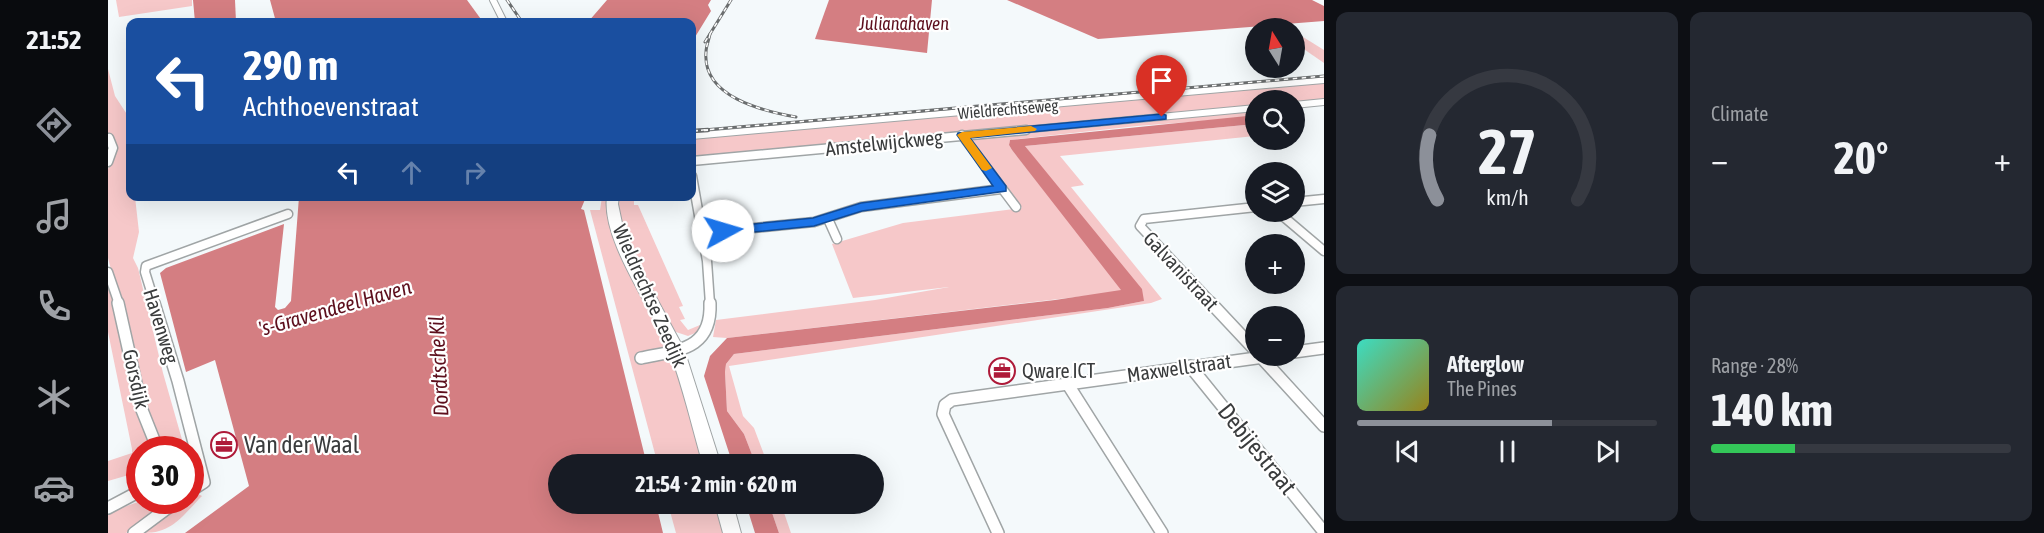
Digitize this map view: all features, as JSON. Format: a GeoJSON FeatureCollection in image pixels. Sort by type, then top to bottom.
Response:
{"type":"FeatureCollection","features":[{"type":"Feature","properties":{"kind":"street"},"geometry":{"type":"LineString","coordinates":[[493,0],[502,18]]}},
{"type":"Feature","properties":{"kind":"street","name":"Wieldrechtseweg"},"geometry":{"type":"LineString","coordinates":[[696,136],[1324,80]]}},
{"type":"Feature","properties":{"kind":"street"},"geometry":{"type":"LineString","coordinates":[[1305,104],[1324,102]]}},
{"type":"Feature","properties":{"kind":"street","name":"Amstelwijckweg"},"geometry":{"type":"LineString","coordinates":[[696,161],[1245,109]]}},
{"type":"Feature","properties":{"kind":"street"},"geometry":{"type":"LineString","coordinates":[[962,135],[1016,207]]}},
{"type":"Feature","properties":{"kind":"street"},"geometry":{"type":"LineString","coordinates":[[108,142],[110,138],[113,148],[108,162]]}},
{"type":"Feature","properties":{"kind":"street"},"geometry":{"type":"LineString","coordinates":[[702,233],[828,219],[861,207],[1001,189]]}},
{"type":"Feature","properties":{"kind":"street"},"geometry":{"type":"LineString","coordinates":[[641,358],[676,349],[701,339],[709,325],[712,291],[696,199]]}},
{"type":"Feature","properties":{"kind":"street"},"geometry":{"type":"LineString","coordinates":[[1305,201],[1324,199]]}},
{"type":"Feature","properties":{"kind":"street","name":"Wieldrechtse Zeedijk"},"geometry":{"type":"LineString","coordinates":[[613,201],[613,214],[629,260],[676,349],[709,454]]}},
{"type":"Feature","properties":{"kind":"street","name":"Galvanistraat"},"geometry":{"type":"LineString","coordinates":[[1245,208],[1144,219],[1140,226],[1245,337]]}},
{"type":"Feature","properties":{"kind":"street","name":"Havenweg"},"geometry":{"type":"LineString","coordinates":[[192,436],[145,272],[146,266],[288,214]]}},
{"type":"Feature","properties":{"kind":"street"},"geometry":{"type":"LineString","coordinates":[[828,219],[837,239]]}},
{"type":"Feature","properties":{"kind":"street"},"geometry":{"type":"LineString","coordinates":[[1290,222],[1324,251]]}},
{"type":"Feature","properties":{"kind":"street","name":"Gorsdijk"},"geometry":{"type":"LineString","coordinates":[[108,272],[116,292],[142,410],[152,436]]}},
{"type":"Feature","properties":{"kind":"street"},"geometry":{"type":"LineString","coordinates":[[1305,351],[1324,348]]}},
{"type":"Feature","properties":{"kind":"street","name":"Maxwellstraat"},"geometry":{"type":"LineString","coordinates":[[998,533],[944,414],[945,405],[952,400],[1245,358]]}},
{"type":"Feature","properties":{"kind":"street","name":"Debijestraat"},"geometry":{"type":"LineString","coordinates":[[1190,366],[1324,532]]}},
{"type":"Feature","properties":{"kind":"street"},"geometry":{"type":"LineString","coordinates":[[1272,366],[1324,426]]}},
{"type":"Feature","properties":{"kind":"street"},"geometry":{"type":"LineString","coordinates":[[1067,383],[1162,533]]}},
{"type":"Feature","properties":{"kind":"street"},"geometry":{"type":"LineString","coordinates":[[108,508],[126,498]]}},
{"type":"Feature","properties":{"kind":"street"},"geometry":{"type":"LineString","coordinates":[[134,533],[160,514]]}},
{"type":"Feature","properties":{"kind":"street"},"geometry":{"type":"LineString","coordinates":[[727,514],[732,533]]}},
{"type":"Feature","properties":{"kind":"shaded area"},"geometry":{"type":"Polygon","coordinates":[[[116,0],[192,0],[192,6],[119,17],[116,0]]]}},
{"type":"Feature","properties":{"kind":"shaded area"},"geometry":{"type":"Polygon","coordinates":[[[1305,38],[1324,50],[1324,63],[1305,50],[1305,38]]]}},
{"type":"Feature","properties":{"kind":"shaded area"},"geometry":{"type":"Polygon","coordinates":[[[108,69],[115,96],[126,113],[126,201],[135,201],[139,232],[133,258],[138,268],[163,373],[181,436],[157,436],[141,385],[108,258],[108,169],[117,145],[108,133],[108,69]]]}},
{"type":"Feature","properties":{"kind":"shaded area"},"geometry":{"type":"Polygon","coordinates":[[[1324,82],[1324,101],[1305,102],[1305,90],[1245,90],[1245,108],[696,159],[696,139],[1324,82]]]}},
{"type":"Feature","properties":{"kind":"shaded area"},"geometry":{"type":"Polygon","coordinates":[[[1245,112],[1245,118],[1137,126],[1010,140],[1009,145],[1012,150],[1120,286],[1122,290],[1119,292],[727,338],[713,337],[716,320],[875,300],[949,287],[853,298],[832,244],[903,223],[1022,208],[972,144],[969,136],[1245,112]]]}},
{"type":"Feature","properties":{"kind":"shaded area"},"geometry":{"type":"Polygon","coordinates":[[[1245,125],[1245,137],[1060,156],[1084,185],[1071,187],[1162,299],[1151,303],[729,366],[743,416],[754,428],[764,454],[752,454],[744,434],[727,411],[725,372],[726,364],[734,354],[1108,308],[1144,301],[1025,146],[1245,125]]]}},
{"type":"Feature","properties":{"kind":"shaded area"},"geometry":{"type":"Polygon","coordinates":[[[601,201],[609,201],[625,264],[669,350],[686,390],[701,454],[655,454],[590,210],[600,210],[601,201]]]}},
{"type":"Feature","properties":{"kind":"shaded area"},"geometry":{"type":"Polygon","coordinates":[[[618,201],[634,201],[634,205],[638,205],[683,306],[679,307],[685,319],[680,320],[688,330],[700,325],[702,328],[700,331],[688,336],[673,331],[636,262],[618,212],[618,201]]]}},
{"type":"Feature","properties":{"kind":"shaded area"},"geometry":{"type":"Polygon","coordinates":[[[108,283],[146,436],[129,436],[108,332],[108,283]]]}},
{"type":"Feature","properties":{"kind":"shaded area"},"geometry":{"type":"Polygon","coordinates":[[[126,455],[126,476],[108,481],[108,461],[126,455]]]}},
{"type":"Feature","properties":{"kind":"shaded area"},"geometry":{"type":"Polygon","coordinates":[[[126,506],[126,514],[151,514],[126,533],[108,533],[108,515],[112,511],[126,506]]]}},
{"type":"Feature","properties":{"kind":"shaded area"},"geometry":{"type":"Polygon","coordinates":[[[170,514],[185,514],[163,530],[144,533],[170,514]]]}},
{"type":"Feature","properties":{"kind":"shaded area"},"geometry":{"type":"Polygon","coordinates":[[[671,514],[717,514],[723,533],[676,533],[671,514]]]}},
{"type":"Feature","properties":{"kind":"shaded area"},"geometry":{"type":"Polygon","coordinates":[[[772,514],[784,514],[791,533],[779,533],[772,514]]]}},
{"type":"Feature","properties":{"kind":"water"},"geometry":{"type":"Polygon","coordinates":[[[193,0],[235,0],[236,18],[195,18],[193,0]]]}},
{"type":"Feature","properties":{"kind":"water"},"geometry":{"type":"Polygon","coordinates":[[[270,0],[467,0],[480,18],[275,18],[270,0]]]}},
{"type":"Feature","properties":{"kind":"water"},"geometry":{"type":"Polygon","coordinates":[[[607,0],[711,0],[708,5],[711,11],[696,35],[696,18],[591,18],[607,0]]]}},
{"type":"Feature","properties":{"kind":"water","name":"Julianahaven"},"geometry":{"type":"Polygon","coordinates":[[[829,0],[932,0],[927,53],[815,39],[829,0]]]}},
{"type":"Feature","properties":{"kind":"water"},"geometry":{"type":"Polygon","coordinates":[[[1007,0],[1312,0],[1324,6],[1324,21],[1305,23],[1305,18],[1245,18],[1245,27],[1098,39],[1007,0]]]}},
{"type":"Feature","properties":{"kind":"water"},"geometry":{"type":"Polygon","coordinates":[[[1245,116],[1245,125],[1025,146],[1142,289],[1144,301],[1108,308],[734,354],[726,364],[725,372],[727,411],[744,434],[752,454],[729,454],[704,376],[710,356],[727,338],[1055,300],[1121,290],[1012,150],[1009,145],[1010,140],[1245,116]]]}},
{"type":"Feature","properties":{"kind":"water"},"geometry":{"type":"Polygon","coordinates":[[[299,201],[584,201],[581,209],[584,210],[644,454],[548,454],[548,514],[658,514],[663,533],[185,533],[249,486],[215,360],[186,372],[160,273],[166,268],[284,224],[275,307],[278,310],[285,308],[291,301],[299,201]]]}},
{"type":"Feature","properties":{"kind":"water"},"geometry":{"type":"Polygon","coordinates":[[[749,514],[772,514],[779,533],[755,533],[749,514]]]}},
{"type":"Feature","properties":{"kind":"railway"},"geometry":{"type":"LineString","coordinates":[[507,0],[519,18]]}},
{"type":"Feature","properties":{"kind":"railway"},"geometry":{"type":"LineString","coordinates":[[705,42],[731,0]]}},
{"type":"Feature","properties":{"kind":"railway"},"geometry":{"type":"LineString","coordinates":[[710,34],[706,50],[707,67],[714,80],[724,91],[752,106],[796,117]]}},
{"type":"Feature","properties":{"kind":"railway"},"geometry":{"type":"LineString","coordinates":[[696,131],[1324,76]]}},
{"type":"Feature","properties":{"kind":"railway"},"geometry":{"type":"LineString","coordinates":[[696,131],[708,130]]}},
{"type":"Feature","properties":{"kind":"slow traffic"},"geometry":{"type":"LineString","coordinates":[[986,168],[962,135],[1031,129]]}},
{"type":"Feature","properties":{"kind":"place","name":"Qware ICT"},"geometry":{"type":"Point","coordinates":[1002,371]}},
{"type":"Feature","properties":{"kind":"place","name":"Van der Waal"},"geometry":{"type":"Point","coordinates":[224,445]}},
{"type":"Feature","properties":{"kind":"route"},"geometry":{"type":"LineString","coordinates":[[723,231],[814,222],[861,207],[1001,189],[962,135],[1162,117]]}},
{"type":"Feature","properties":{"kind":"water label","name":"'s-Gravendeel Haven"},"geometry":{"type":"Point","coordinates":[335,308]}},
{"type":"Feature","properties":{"kind":"water label","name":"Dordtsche Kil"},"geometry":{"type":"Point","coordinates":[439,366]}}]}
